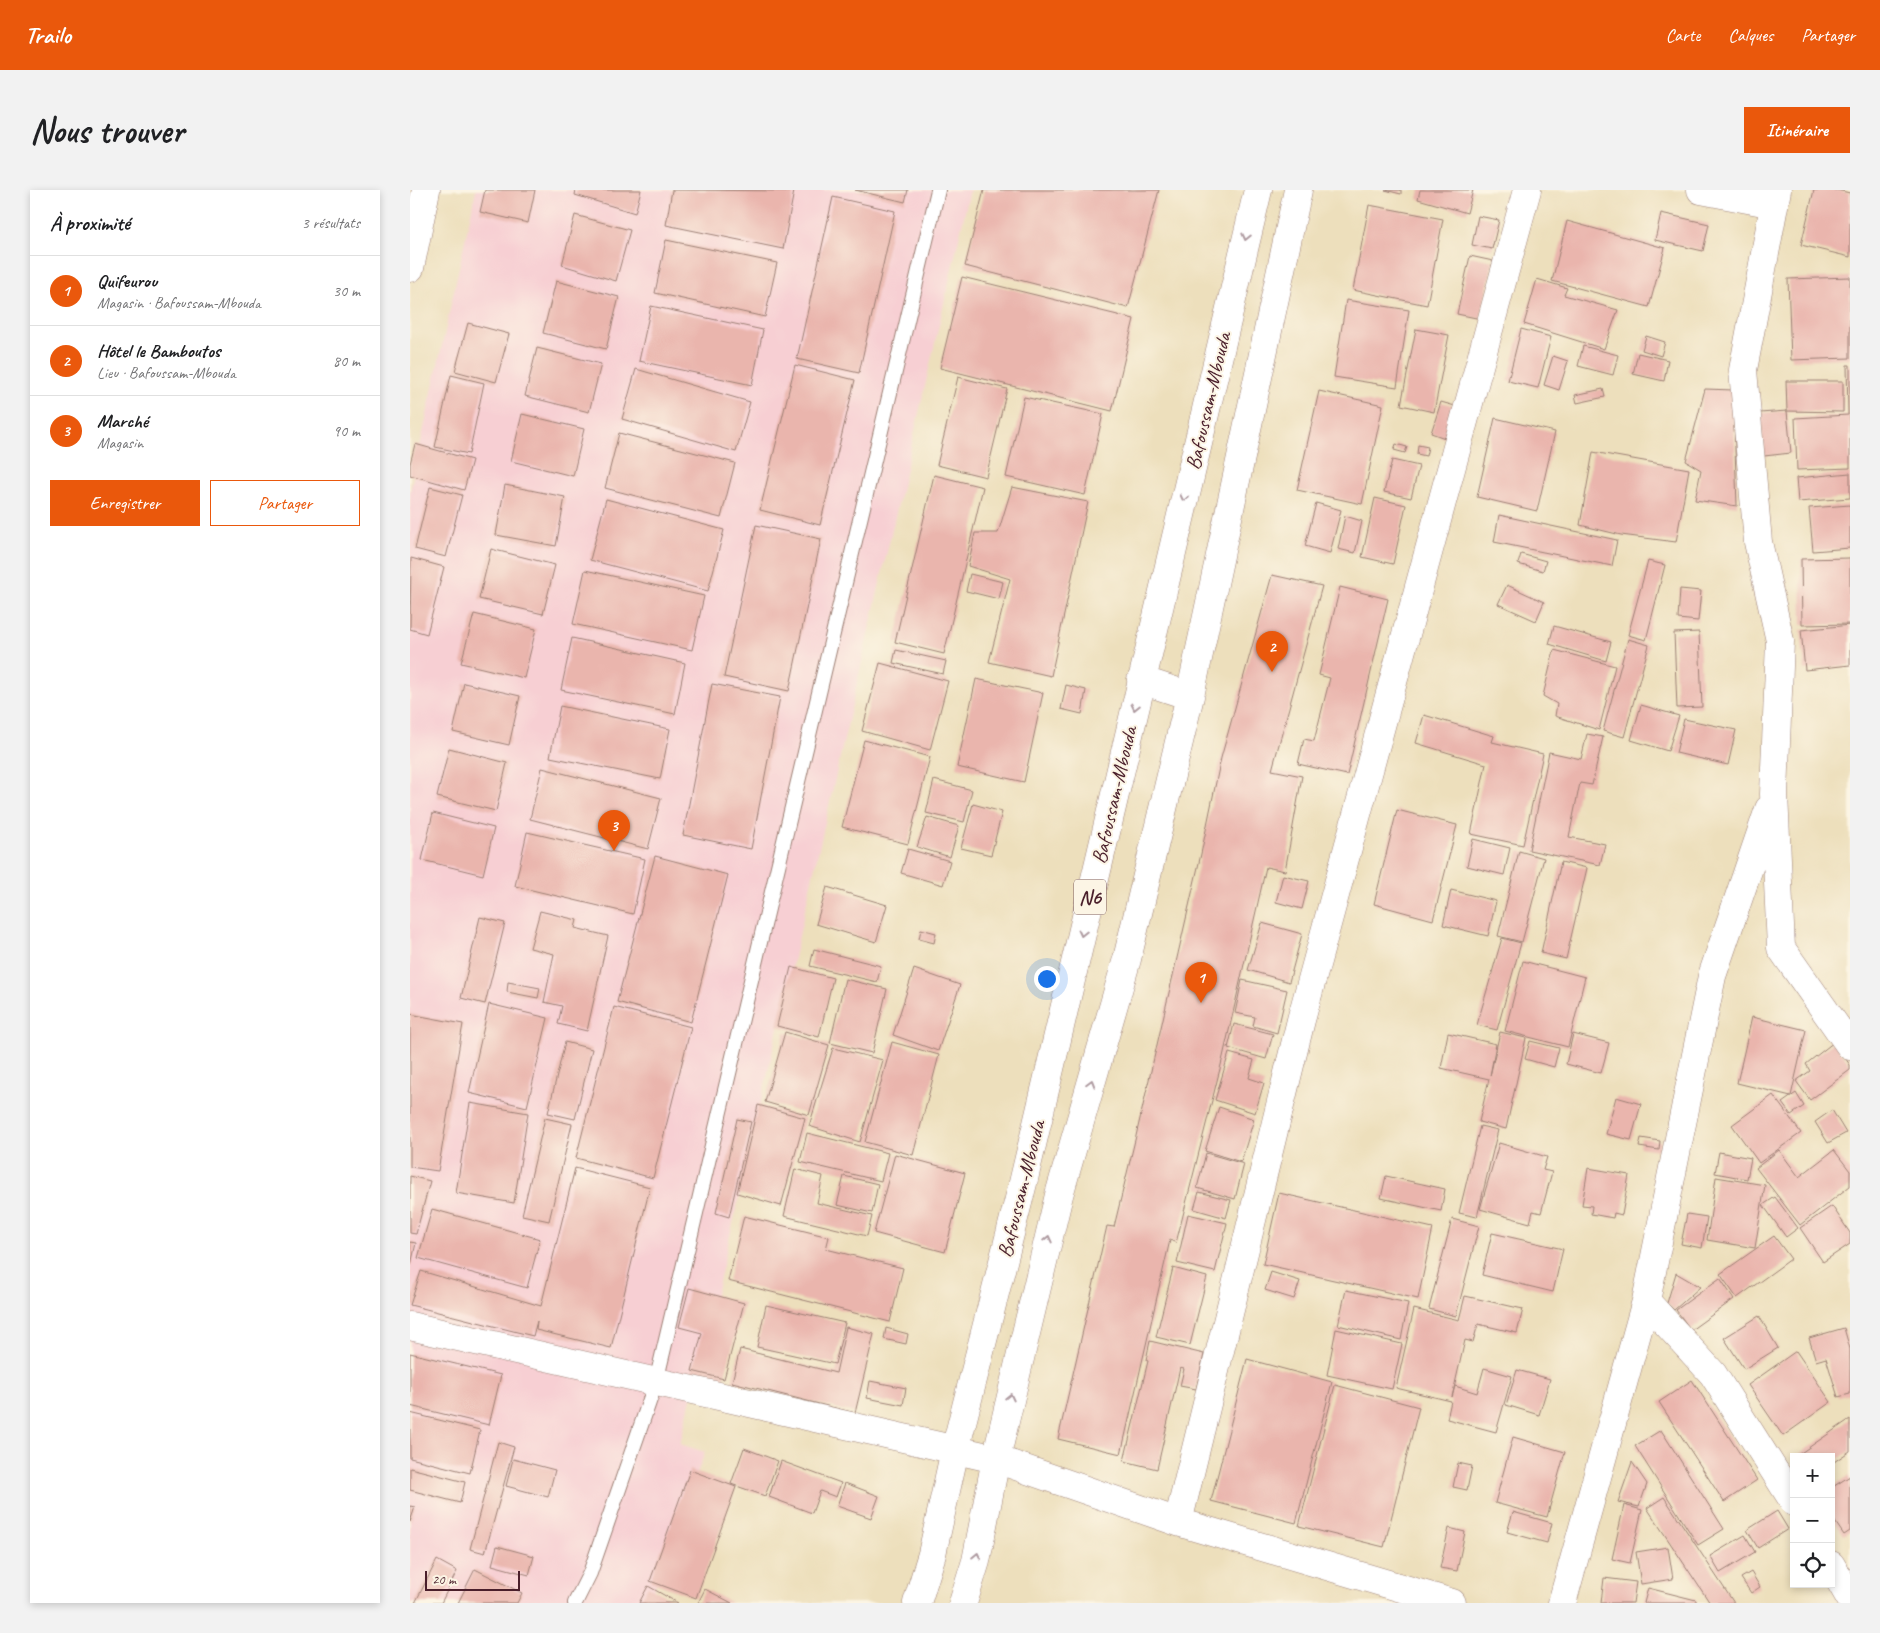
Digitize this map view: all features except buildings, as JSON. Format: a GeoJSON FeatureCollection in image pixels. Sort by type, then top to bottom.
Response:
{"type":"FeatureCollection","features":[{"type":"Feature","properties":{"kind":"main road"},"geometry":{"type":"LineString","coordinates":[[410,268],[426,190]]}},
{"type":"Feature","properties":{"kind":"main road","name":"Bafoussam-Mbouda"},"geometry":{"type":"LineString","coordinates":[[917,1603],[932,1554],[955,1450],[1023,1183],[1258,190]]}},
{"type":"Feature","properties":{"kind":"main road","name":"Bafoussam-Mbouda"},"geometry":{"type":"LineString","coordinates":[[963,1603],[976,1561],[996,1459],[1059,1195],[1127,959],[1190,696],[1298,190]]}},
{"type":"Feature","properties":{"kind":"main road"},"geometry":{"type":"LineString","coordinates":[[1178,1522],[1301,1020],[1527,190]]}},
{"type":"Feature","properties":{"kind":"main road"},"geometry":{"type":"LineString","coordinates":[[1701,190],[1775,197],[1743,370],[1758,542],[1780,640],[1774,794],[1781,948],[1850,1046]]}},
{"type":"Feature","properties":{"kind":"main road"},"geometry":{"type":"LineString","coordinates":[[1141,680],[1190,696]]}},
{"type":"Feature","properties":{"kind":"main road"},"geometry":{"type":"LineString","coordinates":[[1562,1603],[1646,1301],[1712,976],[1774,794]]}},
{"type":"Feature","properties":{"kind":"main road"},"geometry":{"type":"LineString","coordinates":[[1646,1301],[1713,1374],[1791,1498]]}},
{"type":"Feature","properties":{"kind":"main road"},"geometry":{"type":"LineString","coordinates":[[410,1326],[996,1459],[1178,1522],[1452,1603]]}},
{"type":"Feature","properties":{"kind":"main road"},"geometry":{"type":"LineString","coordinates":[[1835,1572],[1850,1598]]}},
{"type":"Feature","properties":{"kind":"lane"},"geometry":{"type":"LineString","coordinates":[[575,1603],[590,1573],[656,1382],[938,190]]}},
{"type":"Feature","properties":{"kind":"shaded area"},"geometry":{"type":"Polygon","coordinates":[[[476,190],[970,190],[736,1211],[680,1444],[705,1452],[649,1603],[410,1603],[410,492],[476,190]]]}},
{"type":"Feature","properties":{"kind":"place","name":"Hôtel le Bamboutos"},"geometry":{"type":"Point","coordinates":[1272,672]}},
{"type":"Feature","properties":{"kind":"place","name":"Marché"},"geometry":{"type":"Point","coordinates":[614,851]}},
{"type":"Feature","properties":{"kind":"place","name":"Quifeurou"},"geometry":{"type":"Point","coordinates":[1201,1003]}}]}
